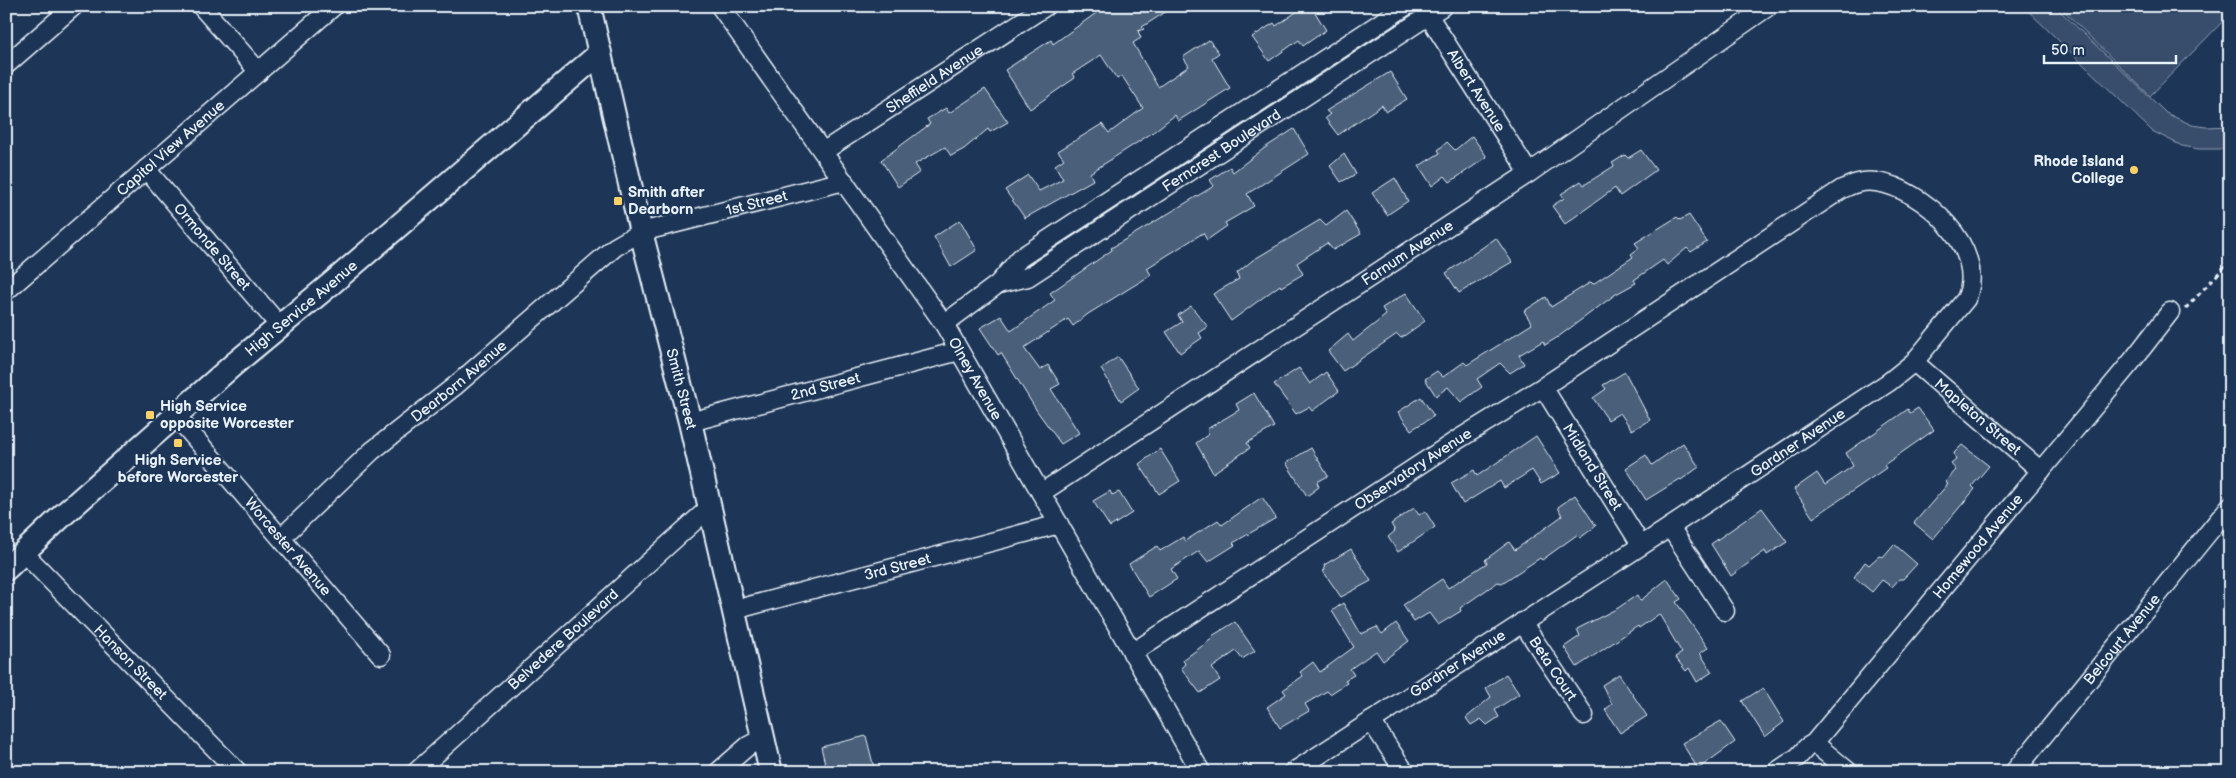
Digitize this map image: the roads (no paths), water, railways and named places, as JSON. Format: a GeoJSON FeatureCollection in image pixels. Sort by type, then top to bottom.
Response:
{"type":"FeatureCollection","features":[{"type":"Feature","properties":{"kind":"main road","name":"Smith Street"},"geometry":{"type":"LineString","coordinates":[[589,6],[641,232],[690,422],[771,772]]}},
{"type":"Feature","properties":{"kind":"main road","name":"High Service Avenue"},"geometry":{"type":"LineString","coordinates":[[6,569],[279,325],[408,218],[600,52]]}},
{"type":"Feature","properties":{"kind":"street"},"geometry":{"type":"LineString","coordinates":[[6,66],[74,6]]}},
{"type":"Feature","properties":{"kind":"street"},"geometry":{"type":"LineString","coordinates":[[201,6],[259,72]]}},
{"type":"Feature","properties":{"kind":"street","name":"Capitol View Avenue"},"geometry":{"type":"LineString","coordinates":[[6,291],[334,6]]}},
{"type":"Feature","properties":{"kind":"street","name":"Olney Avenue"},"geometry":{"type":"LineString","coordinates":[[720,6],[824,151],[944,324],[1201,772]]}},
{"type":"Feature","properties":{"kind":"street","name":"Sheffield Avenue"},"geometry":{"type":"LineString","coordinates":[[824,151],[1046,6]]}},
{"type":"Feature","properties":{"kind":"street","name":"Ferncrest Boulevard"},"geometry":{"type":"LineString","coordinates":[[944,324],[998,284],[1020,258],[1406,6]]}},
{"type":"Feature","properties":{"kind":"street","name":"Farnum Avenue"},"geometry":{"type":"LineString","coordinates":[[1040,492],[1529,173],[1769,6]]}},
{"type":"Feature","properties":{"kind":"street","name":"Ferncrest Boulevard"},"geometry":{"type":"LineString","coordinates":[[998,284],[1028,277],[1432,9]]}},
{"type":"Feature","properties":{"kind":"street","name":"Albert Avenue"},"geometry":{"type":"LineString","coordinates":[[1432,9],[1529,173]]}},
{"type":"Feature","properties":{"kind":"street","name":"Ormonde Street"},"geometry":{"type":"LineString","coordinates":[[146,169],[279,325]]}},
{"type":"Feature","properties":{"kind":"street","name":"1st Street"},"geometry":{"type":"LineString","coordinates":[[641,232],[844,181]]}},
{"type":"Feature","properties":{"kind":"street","name":"Gardner Avenue"},"geometry":{"type":"LineString","coordinates":[[1293,772],[1522,622],[1670,528],[1889,382],[1914,362],[1966,299],[1971,289],[1969,260],[1962,243],[1930,208],[1911,194],[1893,186],[1875,182],[1857,183],[1842,189],[1695,287]]}},
{"type":"Feature","properties":{"kind":"street","name":"Dearborn Avenue"},"geometry":{"type":"LineString","coordinates":[[282,538],[372,451],[504,344],[601,258],[641,232]]}},
{"type":"Feature","properties":{"kind":"street","name":"Observatory Avenue"},"geometry":{"type":"LineString","coordinates":[[1132,653],[1454,442],[1544,387],[1695,287]]}},
{"type":"Feature","properties":{"kind":"street","name":"Homewood Avenue"},"geometry":{"type":"LineString","coordinates":[[1776,772],[1798,758],[1814,743],[2041,471],[2170,312]]}},
{"type":"Feature","properties":{"kind":"street","name":"2nd Street"},"geometry":{"type":"LineString","coordinates":[[690,422],[959,351]]}},
{"type":"Feature","properties":{"kind":"street","name":"Mapleton Street"},"geometry":{"type":"LineString","coordinates":[[1914,362],[2041,471]]}},
{"type":"Feature","properties":{"kind":"street","name":"Midland Street"},"geometry":{"type":"LineString","coordinates":[[1544,387],[1641,545]]}},
{"type":"Feature","properties":{"kind":"street","name":"Worcester Avenue"},"geometry":{"type":"LineString","coordinates":[[176,416],[381,655]]}},
{"type":"Feature","properties":{"kind":"street","name":"Belcourt Avenue"},"geometry":{"type":"LineString","coordinates":[[2014,772],[2230,506]]}},
{"type":"Feature","properties":{"kind":"street","name":"Belvedere Boulevard"},"geometry":{"type":"LineString","coordinates":[[416,772],[709,508]]}},
{"type":"Feature","properties":{"kind":"street","name":"3rd Street"},"geometry":{"type":"LineString","coordinates":[[734,610],[1059,524]]}},
{"type":"Feature","properties":{"kind":"street"},"geometry":{"type":"LineString","coordinates":[[1670,528],[1726,611]]}},
{"type":"Feature","properties":{"kind":"street","name":"Hanson Street"},"geometry":{"type":"LineString","coordinates":[[23,552],[238,772]]}},
{"type":"Feature","properties":{"kind":"street","name":"Beta Court"},"geometry":{"type":"LineString","coordinates":[[1522,622],[1584,715]]}},
{"type":"Feature","properties":{"kind":"street"},"geometry":{"type":"LineString","coordinates":[[1371,721],[1405,772]]}},
{"type":"Feature","properties":{"kind":"street"},"geometry":{"type":"LineString","coordinates":[[718,772],[748,746],[763,738]]}},
{"type":"Feature","properties":{"kind":"street"},"geometry":{"type":"LineString","coordinates":[[1814,743],[1849,772]]}},
{"type":"Feature","properties":{"kind":"place","name":"Rhode Island College"},"geometry":{"type":"Point","coordinates":[2134,170]}},
{"type":"Feature","properties":{"kind":"place","name":"Smith after Dearborn"},"geometry":{"type":"Point","coordinates":[618,201]}},
{"type":"Feature","properties":{"kind":"place","name":"High Service opposite Worcester"},"geometry":{"type":"Point","coordinates":[150,415]}},
{"type":"Feature","properties":{"kind":"place","name":"High Service before Worcester"},"geometry":{"type":"Point","coordinates":[178,443]}}]}
